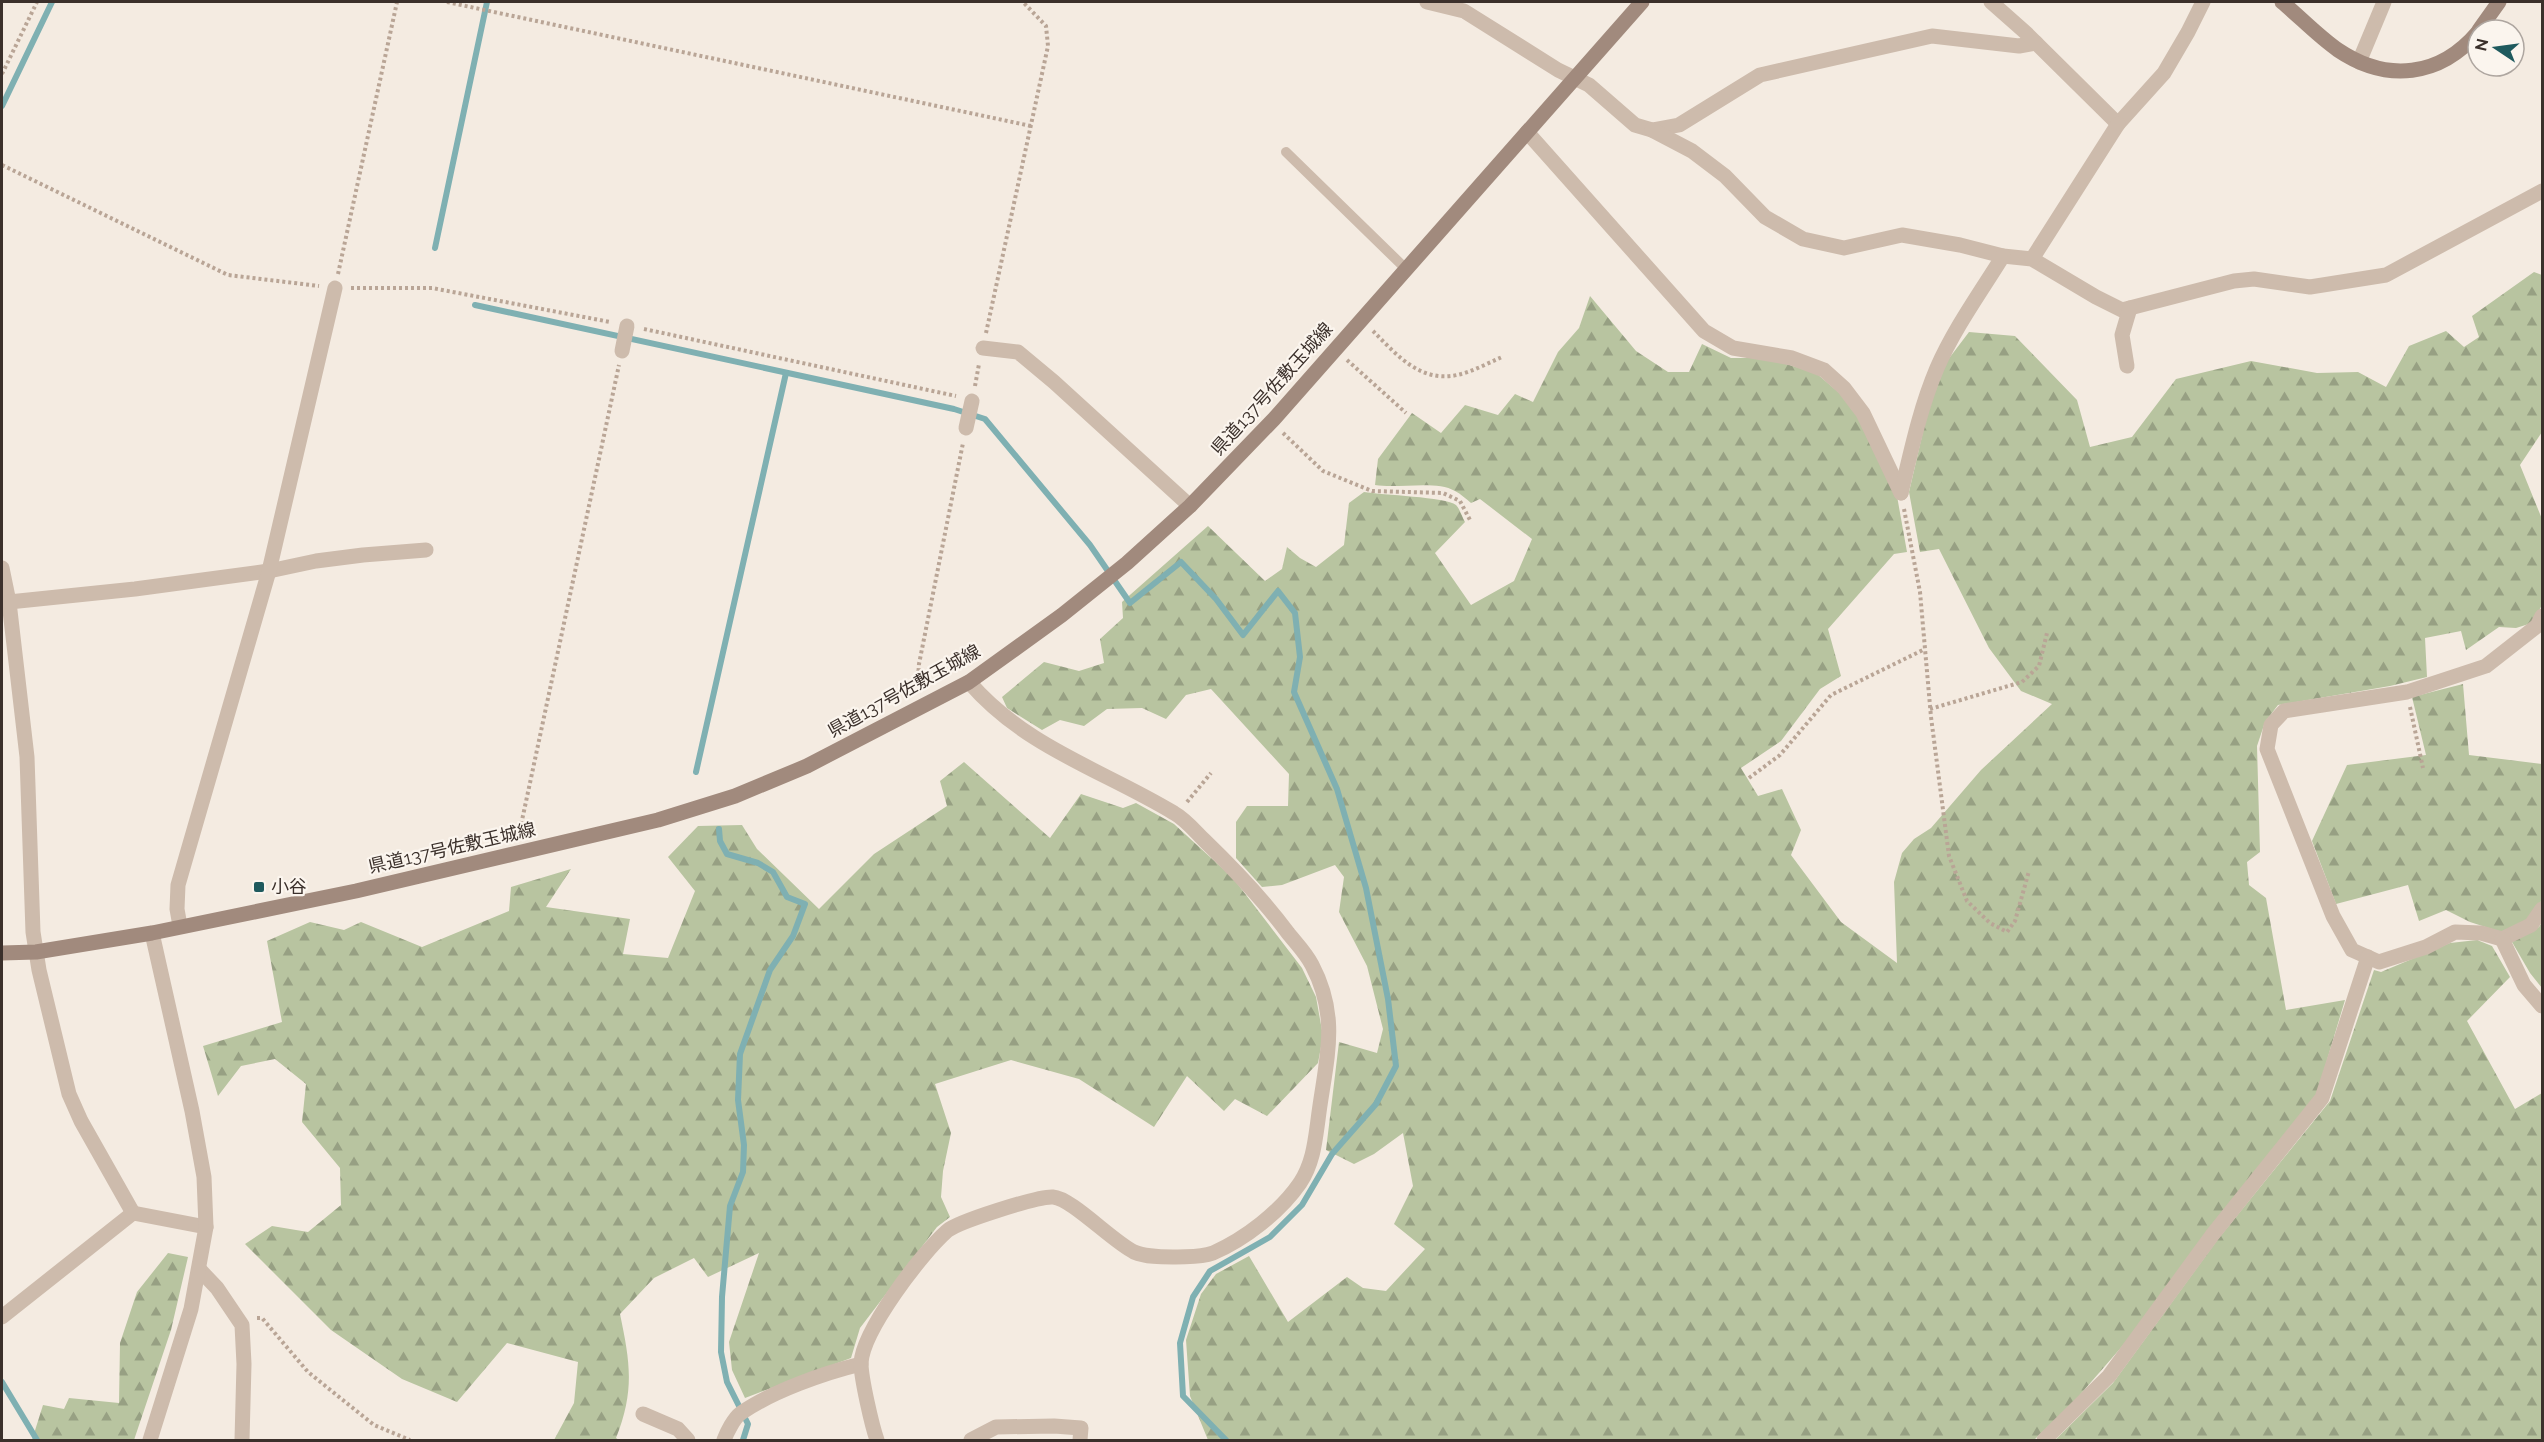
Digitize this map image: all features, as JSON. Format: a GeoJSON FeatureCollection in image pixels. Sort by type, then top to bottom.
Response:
{"type":"FeatureCollection","features":[{"type":"Feature","properties":{"kind":"main road","name":"県道137号佐敷玉城線"},"geometry":{"type":"LineString","coordinates":[[2,953],[36,952],[152,933],[356,891],[658,820],[735,796],[807,766],[969,682],[1100,585],[1190,506],[1271,422],[1642,2]]}},
{"type":"Feature","properties":{"kind":"main road"},"geometry":{"type":"LineString","coordinates":[[2282,2],[2337,49],[2359,62],[2380,69],[2412,71],[2453,56],[2466,46]]}},
{"type":"Feature","properties":{"kind":"main road"},"geometry":{"type":"LineString","coordinates":[[2488,18],[2499,2]]}},
{"type":"Feature","properties":{"kind":"street"},"geometry":{"type":"LineString","coordinates":[[1427,2],[1464,11],[1558,70],[1576,76],[1596,89],[1635,125],[1652,130],[1692,151],[1725,176],[1765,217],[1803,239],[1844,248],[1902,235],[1960,245],[2003,256],[2032,259],[2122,310],[2234,281],[2254,279],[2310,287],[2386,274],[2542,191]]}},
{"type":"Feature","properties":{"kind":"street"},"geometry":{"type":"LineString","coordinates":[[1992,2],[2118,124]]}},
{"type":"Feature","properties":{"kind":"street"},"geometry":{"type":"LineString","coordinates":[[2032,259],[2118,124],[2164,73],[2188,32],[2202,2]]}},
{"type":"Feature","properties":{"kind":"street"},"geometry":{"type":"LineString","coordinates":[[2359,62],[2367,48],[2384,2]]}},
{"type":"Feature","properties":{"kind":"street"},"geometry":{"type":"LineString","coordinates":[[1652,130],[1680,125],[1761,75],[1932,36],[2019,46],[2036,43]]}},
{"type":"Feature","properties":{"kind":"street"},"geometry":{"type":"LineString","coordinates":[[1527,132],[1704,331],[1733,348],[1792,358],[1824,370],[1844,388],[1863,413],[1901,493]]}},
{"type":"Feature","properties":{"kind":"street"},"geometry":{"type":"LineString","coordinates":[[1901,493],[1919,418],[1937,368],[1965,316],[2003,256]]}},
{"type":"Feature","properties":{"kind":"street"},"geometry":{"type":"LineString","coordinates":[[180,926],[177,909],[178,885],[269,571],[335,288]]}},
{"type":"Feature","properties":{"kind":"street"},"geometry":{"type":"LineString","coordinates":[[2127,366],[2122,335],[2130,308]]}},
{"type":"Feature","properties":{"kind":"street"},"geometry":{"type":"LineString","coordinates":[[621,351],[627,326]]}},
{"type":"Feature","properties":{"kind":"street"},"geometry":{"type":"LineString","coordinates":[[983,348],[1018,352],[1190,506]]}},
{"type":"Feature","properties":{"kind":"street"},"geometry":{"type":"LineString","coordinates":[[966,428],[972,400]]}},
{"type":"Feature","properties":{"kind":"street"},"geometry":{"type":"LineString","coordinates":[[9,602],[135,589],[269,571],[328,559],[426,550]]}},
{"type":"Feature","properties":{"kind":"street"},"geometry":{"type":"LineString","coordinates":[[2,568],[9,602],[27,757],[36,952],[69,1095],[81,1121],[133,1213]]}},
{"type":"Feature","properties":{"kind":"street"},"geometry":{"type":"LineString","coordinates":[[2542,616],[2536,626],[2486,666],[2407,692],[2283,711],[2271,725],[2267,749],[2333,916],[2352,950],[2379,962],[2426,947],[2455,933],[2481,933],[2502,939],[2531,925],[2542,909]]}},
{"type":"Feature","properties":{"kind":"street"},"geometry":{"type":"LineString","coordinates":[[878,1440],[861,1364],[867,1338],[896,1292],[949,1228],[1042,1197],[1058,1197],[1071,1204],[1101,1229],[1136,1253],[1156,1257],[1200,1256],[1213,1252],[1248,1233],[1275,1210],[1300,1183],[1314,1154],[1330,1033],[1323,991],[1311,962],[1236,870],[1178,814],[1084,768],[1035,739],[1000,714],[969,682]]}},
{"type":"Feature","properties":{"kind":"street"},"geometry":{"type":"LineString","coordinates":[[150,1440],[191,1309],[206,1227],[204,1178],[192,1111],[152,933]]}},
{"type":"Feature","properties":{"kind":"street"},"geometry":{"type":"LineString","coordinates":[[2502,939],[2524,984],[2542,1006]]}},
{"type":"Feature","properties":{"kind":"street"},"geometry":{"type":"LineString","coordinates":[[2044,1440],[2109,1376],[2213,1234],[2322,1098],[2368,957]]}},
{"type":"Feature","properties":{"kind":"street"},"geometry":{"type":"LineString","coordinates":[[2,1317],[133,1213],[206,1227]]}},
{"type":"Feature","properties":{"kind":"street"},"geometry":{"type":"LineString","coordinates":[[199,1269],[217,1288],[242,1325],[244,1364],[242,1440]]}},
{"type":"Feature","properties":{"kind":"street"},"geometry":{"type":"LineString","coordinates":[[724,1440],[739,1414],[777,1394],[828,1373],[861,1364]]}},
{"type":"Feature","properties":{"kind":"street"},"geometry":{"type":"LineString","coordinates":[[643,1414],[678,1429],[688,1440]]}},
{"type":"Feature","properties":{"kind":"street"},"geometry":{"type":"LineString","coordinates":[[971,1440],[996,1427],[1054,1426],[1081,1428],[1080,1440]]}},
{"type":"Feature","properties":{"kind":"lane"},"geometry":{"type":"LineString","coordinates":[[1286,152],[1406,269]]}},
{"type":"Feature","properties":{"kind":"path"},"geometry":{"type":"LineString","coordinates":[[2,74],[37,2]]}},
{"type":"Feature","properties":{"kind":"path"},"geometry":{"type":"LineString","coordinates":[[335,288],[397,2]]}},
{"type":"Feature","properties":{"kind":"path"},"geometry":{"type":"LineString","coordinates":[[447,2],[1031,126]]}},
{"type":"Feature","properties":{"kind":"path"},"geometry":{"type":"LineString","coordinates":[[2,165],[228,276],[335,288],[432,288],[627,326],[972,400],[1048,46],[1046,26],[1023,2]]}},
{"type":"Feature","properties":{"kind":"path"},"geometry":{"type":"LineString","coordinates":[[1361,320],[1409,366],[1431,375],[1457,375],[1502,357]]}},
{"type":"Feature","properties":{"kind":"path"},"geometry":{"type":"LineString","coordinates":[[1335,350],[1406,413]]}},
{"type":"Feature","properties":{"kind":"path"},"geometry":{"type":"LineString","coordinates":[[528,850],[522,836],[521,825],[621,351]]}},
{"type":"Feature","properties":{"kind":"path"},"geometry":{"type":"LineString","coordinates":[[1271,422],[1323,471],[1372,490],[1443,493],[1460,501],[1471,522]]}},
{"type":"Feature","properties":{"kind":"path"},"geometry":{"type":"LineString","coordinates":[[929,703],[919,688],[919,664],[966,428]]}},
{"type":"Feature","properties":{"kind":"path"},"geometry":{"type":"LineString","coordinates":[[1901,493],[1920,592],[1930,709],[1948,856],[1967,901],[1990,923],[2007,932],[2015,921],[2029,871]]}},
{"type":"Feature","properties":{"kind":"path"},"geometry":{"type":"LineString","coordinates":[[1930,709],[2022,682],[2039,666],[2047,633]]}},
{"type":"Feature","properties":{"kind":"path"},"geometry":{"type":"LineString","coordinates":[[1749,778],[1780,755],[1831,695],[1924,650]]}},
{"type":"Feature","properties":{"kind":"path"},"geometry":{"type":"LineString","coordinates":[[2407,692],[2423,768]]}},
{"type":"Feature","properties":{"kind":"path"},"geometry":{"type":"LineString","coordinates":[[1178,814],[1211,773]]}},
{"type":"Feature","properties":{"kind":"path"},"geometry":{"type":"LineString","coordinates":[[237,1318],[262,1318],[308,1372],[374,1425],[410,1440]]}},
{"type":"Feature","properties":{"kind":"green space"},"geometry":{"type":"Polygon","coordinates":[[[2534,272],[2542,275],[2542,432],[2520,465],[2542,519],[2542,605],[2532,623],[2516,628],[2499,627],[2466,650],[2461,631],[2425,638],[2427,677],[2390,686],[2278,705],[2265,722],[2257,746],[2260,852],[2247,862],[2249,885],[2266,898],[2286,1010],[2345,1000],[2316,1097],[2125,1343],[2072,1404],[2034,1440],[1208,1440],[1190,1396],[1186,1340],[1201,1294],[1216,1274],[1249,1256],[1288,1322],[1347,1277],[1363,1288],[1386,1291],[1425,1249],[1394,1224],[1413,1186],[1403,1133],[1374,1154],[1354,1164],[1326,1150],[1339,1042],[1377,1053],[1383,1029],[1367,966],[1339,912],[1344,877],[1335,865],[1282,885],[1262,887],[1236,858],[1236,822],[1247,806],[1288,806],[1289,774],[1211,689],[1186,695],[1166,719],[1142,708],[1107,709],[1084,726],[1060,720],[1042,730],[1007,708],[1002,697],[1044,662],[1079,671],[1104,663],[1100,639],[1123,618],[1122,602],[1208,526],[1265,581],[1282,569],[1287,547],[1316,567],[1344,545],[1349,503],[1364,492],[1440,500],[1456,505],[1465,522],[1435,553],[1471,605],[1514,581],[1532,539],[1480,499],[1471,503],[1455,491],[1438,486],[1375,485],[1378,459],[1412,413],[1441,433],[1465,405],[1498,415],[1515,394],[1533,402],[1558,352],[1579,328],[1590,296],[1636,351],[1668,372],[1689,372],[1702,344],[1731,358],[1766,358],[1816,373],[1844,397],[1862,420],[1897,496],[1907,552],[1894,554],[1828,629],[1841,676],[1820,689],[1781,741],[1741,768],[1758,796],[1782,789],[1801,830],[1791,855],[1841,922],[1897,963],[1894,882],[1902,853],[1914,839],[1931,828],[1981,770],[2052,704],[2021,691],[1989,648],[1939,549],[1920,552],[1909,492],[1928,410],[1947,361],[1969,332],[2015,336],[2077,400],[2090,447],[2132,437],[2176,379],[2251,361],[2317,373],[2358,372],[2386,387],[2409,346],[2446,331],[2464,347],[2479,337],[2472,316],[2534,272]]]}},
{"type":"Feature","properties":{"kind":"green space"},"geometry":{"type":"Polygon","coordinates":[[[2463,684],[2469,755],[2542,764],[2542,900],[2528,920],[2501,932],[2470,922],[2446,910],[2419,921],[2408,885],[2336,904],[2312,841],[2347,765],[2426,755],[2412,697],[2463,684]]]}},
{"type":"Feature","properties":{"kind":"green space"},"geometry":{"type":"Polygon","coordinates":[[[964,762],[1050,838],[1081,794],[1123,808],[1136,803],[1174,824],[1233,878],[1302,968],[1316,997],[1323,1036],[1318,1063],[1267,1116],[1235,1099],[1224,1111],[1187,1076],[1154,1127],[1079,1079],[1011,1060],[935,1084],[951,1133],[943,1171],[941,1197],[950,1217],[937,1227],[860,1328],[851,1358],[745,1398],[732,1370],[729,1342],[759,1253],[708,1277],[694,1258],[654,1278],[620,1314],[629,1376],[626,1405],[616,1438],[619,1440],[554,1440],[574,1403],[578,1362],[507,1343],[457,1402],[402,1379],[331,1330],[245,1244],[272,1226],[308,1232],[341,1205],[340,1168],[302,1122],[306,1084],[275,1059],[241,1066],[218,1096],[203,1046],[282,1022],[267,941],[310,922],[344,930],[361,922],[422,947],[509,911],[511,887],[571,869],[546,907],[630,919],[623,954],[668,958],[695,891],[668,857],[698,826],[742,825],[757,849],[819,909],[874,854],[947,806],[940,781],[964,762]]]}},
{"type":"Feature","properties":{"kind":"green space"},"geometry":{"type":"Polygon","coordinates":[[[2542,922],[2542,988],[2530,973],[2512,942],[2539,927],[2542,922]]]}},
{"type":"Feature","properties":{"kind":"green space"},"geometry":{"type":"Polygon","coordinates":[[[2477,940],[2492,946],[2510,977],[2467,1021],[2515,1109],[2542,1093],[2542,1440],[2055,1440],[2113,1383],[2218,1239],[2330,1101],[2374,970],[2381,972],[2450,943],[2477,940]]]}},
{"type":"Feature","properties":{"kind":"green space"},"geometry":{"type":"Polygon","coordinates":[[[168,1253],[188,1257],[171,1330],[134,1440],[32,1440],[43,1405],[64,1409],[69,1398],[119,1403],[120,1343],[137,1292],[168,1253]]]}},
{"type":"Feature","properties":{"kind":"waterway"},"geometry":{"type":"LineString","coordinates":[[2,106],[52,2]]}},
{"type":"Feature","properties":{"kind":"waterway"},"geometry":{"type":"LineString","coordinates":[[435,248],[487,2]]}},
{"type":"Feature","properties":{"kind":"waterway"},"geometry":{"type":"LineString","coordinates":[[475,305],[954,409],[985,419],[1090,545],[1130,603],[1181,562],[1216,599],[1243,635],[1278,591],[1295,613],[1300,657],[1294,692],[1337,789],[1366,888],[1388,999],[1396,1066],[1376,1104],[1332,1154],[1302,1205],[1270,1237],[1210,1271],[1193,1297],[1180,1343],[1183,1396],[1226,1440]]}},
{"type":"Feature","properties":{"kind":"waterway"},"geometry":{"type":"LineString","coordinates":[[696,772],[786,373]]}},
{"type":"Feature","properties":{"kind":"waterway"},"geometry":{"type":"LineString","coordinates":[[719,829],[720,841],[727,854],[758,863],[773,872],[787,897],[805,904],[793,936],[770,970],[740,1054],[738,1100],[744,1145],[743,1172],[730,1206],[722,1297],[721,1352],[727,1382],[748,1424],[743,1440]]}},
{"type":"Feature","properties":{"kind":"waterway"},"geometry":{"type":"LineString","coordinates":[[2,1382],[37,1440]]}},
{"type":"Feature","properties":{"kind":"place","name":"小谷"},"geometry":{"type":"Point","coordinates":[259,887]}}]}
